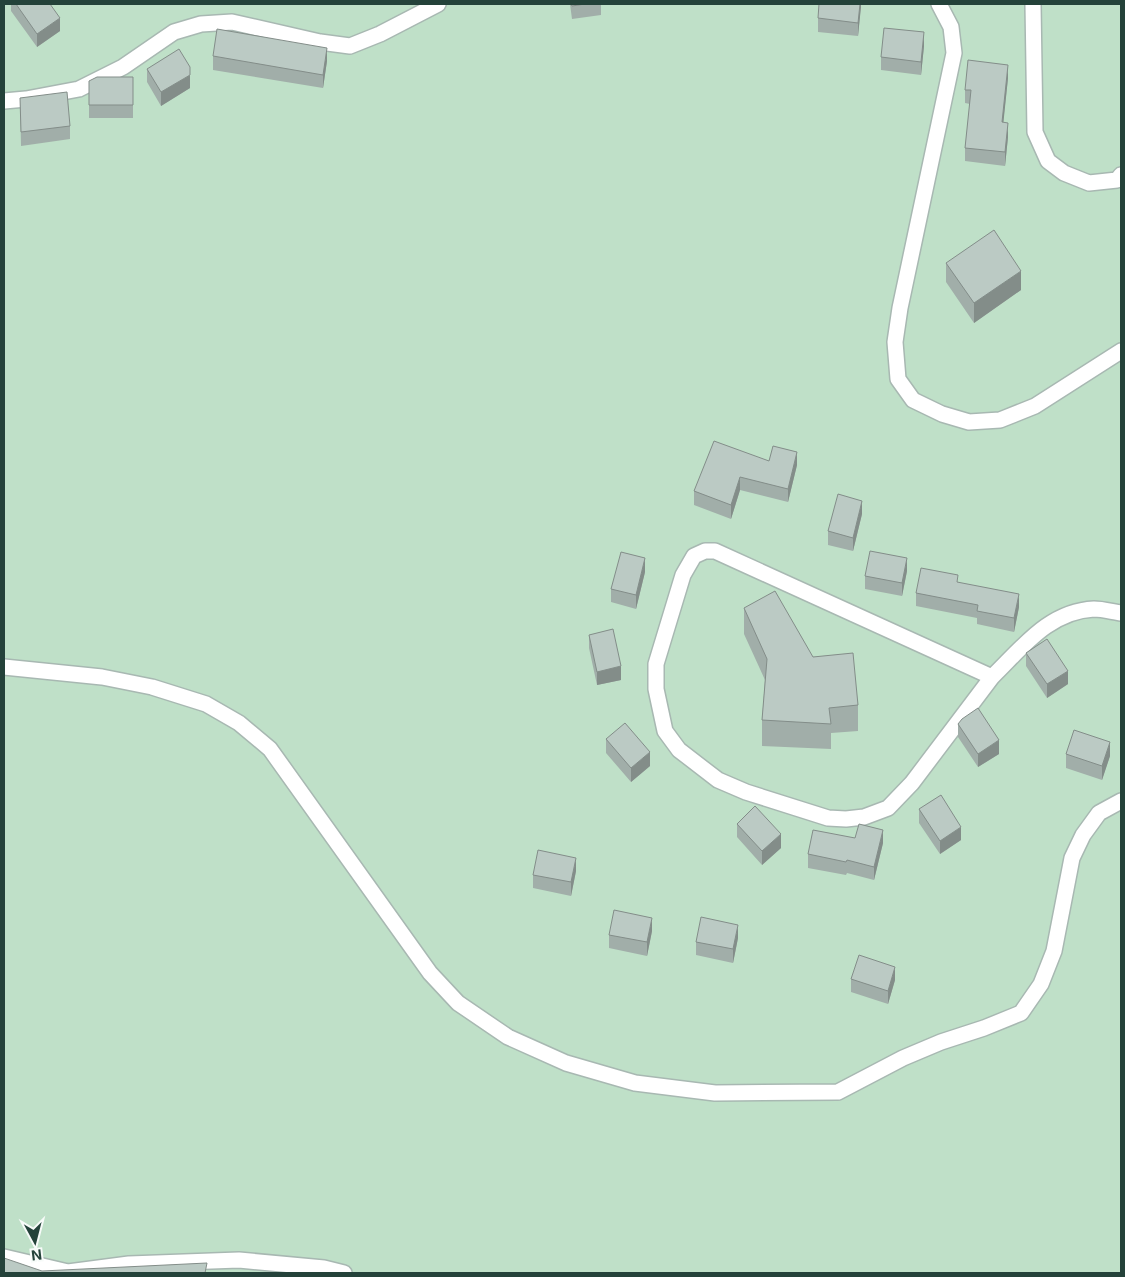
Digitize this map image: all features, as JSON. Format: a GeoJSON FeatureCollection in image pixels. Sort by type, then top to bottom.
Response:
{"type":"FeatureCollection","features":[{"type":"Feature","properties":{"kind":"street"},"geometry":{"type":"LineString","coordinates":[[4,101],[26,99],[79,89],[123,67],[174,32],[200,24],[232,22],[320,42],[350,46],[380,34],[438,4]]}},
{"type":"Feature","properties":{"kind":"street"},"geometry":{"type":"LineString","coordinates":[[939,4],[951,27],[954,53],[900,308],[895,342],[898,379],[913,400],[942,414],[969,422],[1000,420],[1035,406],[1121,350]]}},
{"type":"Feature","properties":{"kind":"street"},"geometry":{"type":"LineString","coordinates":[[1033,4],[1035,132],[1048,161],[1064,173],[1089,184],[1117,180],[1121,176]]}},
{"type":"Feature","properties":{"kind":"street"},"geometry":{"type":"LineString","coordinates":[[992,677],[715,551],[694,556],[683,575],[656,664],[656,688],[665,731],[679,750],[718,780],[746,792],[828,818],[846,819],[864,817],[888,808],[912,783],[992,677],[1040,630],[1062,616],[1094,609],[1121,613]]}},
{"type":"Feature","properties":{"kind":"street"},"geometry":{"type":"LineString","coordinates":[[4,667],[102,677],[152,687],[206,704],[239,723],[270,749],[430,973],[458,1003],[508,1037],[566,1063],[644,1084],[716,1093],[838,1092],[903,1058],[1021,1013],[1042,984],[1054,951],[1072,858],[1083,835],[1098,813],[1121,801]]}},
{"type":"Feature","properties":{"kind":"street"},"geometry":{"type":"LineString","coordinates":[[4,1257],[68,1272],[129,1264],[240,1260],[324,1268],[344,1273]]}},
{"type":"Feature","properties":{"kind":"green space"},"geometry":{"type":"Polygon","coordinates":[[[4,4],[1121,4],[1121,1273],[4,1273],[4,4]]]}},
{"type":"Feature","properties":{"kind":"building"},"geometry":{"type":"Polygon","coordinates":[[[16,4],[50,4],[60,18],[37,34],[16,4]]]}},
{"type":"Feature","properties":{"kind":"building"},"geometry":{"type":"Polygon","coordinates":[[[819,4],[860,4],[858,23],[818,18],[819,4]]]}},
{"type":"Feature","properties":{"kind":"building"},"geometry":{"type":"Polygon","coordinates":[[[884,28],[924,32],[921,62],[881,57],[884,28]]]}},
{"type":"Feature","properties":{"kind":"building"},"geometry":{"type":"Polygon","coordinates":[[[217,29],[327,48],[323,75],[213,56],[217,29]]]}},
{"type":"Feature","properties":{"kind":"building"},"geometry":{"type":"Polygon","coordinates":[[[179,49],[190,67],[190,75],[161,92],[147,69],[179,49]]]}},
{"type":"Feature","properties":{"kind":"building"},"geometry":{"type":"Polygon","coordinates":[[[968,60],[1008,65],[1002,122],[1008,123],[1005,152],[965,148],[971,90],[965,90],[968,60]]]}},
{"type":"Feature","properties":{"kind":"building"},"geometry":{"type":"Polygon","coordinates":[[[97,77],[133,77],[133,105],[89,105],[89,81],[97,77]]]}},
{"type":"Feature","properties":{"kind":"building"},"geometry":{"type":"Polygon","coordinates":[[[67,92],[70,126],[21,132],[20,98],[67,92]]]}},
{"type":"Feature","properties":{"kind":"building"},"geometry":{"type":"Polygon","coordinates":[[[994,230],[1021,271],[974,303],[946,263],[994,230]]]}},
{"type":"Feature","properties":{"kind":"building"},"geometry":{"type":"Polygon","coordinates":[[[714,441],[769,461],[773,446],[797,452],[788,489],[740,477],[731,505],[694,491],[714,441]]]}},
{"type":"Feature","properties":{"kind":"building"},"geometry":{"type":"Polygon","coordinates":[[[838,494],[862,501],[853,538],[828,531],[838,494]]]}},
{"type":"Feature","properties":{"kind":"building"},"geometry":{"type":"Polygon","coordinates":[[[870,551],[907,558],[902,583],[865,576],[870,551]]]}},
{"type":"Feature","properties":{"kind":"building"},"geometry":{"type":"Polygon","coordinates":[[[621,552],[645,558],[636,595],[611,589],[621,552]]]}},
{"type":"Feature","properties":{"kind":"building"},"geometry":{"type":"Polygon","coordinates":[[[921,568],[958,575],[957,582],[1019,594],[1014,618],[977,611],[978,605],[916,593],[921,568]]]}},
{"type":"Feature","properties":{"kind":"building"},"geometry":{"type":"Polygon","coordinates":[[[775,591],[813,657],[853,653],[858,705],[829,708],[831,724],[762,720],[767,659],[744,608],[775,591]]]}},
{"type":"Feature","properties":{"kind":"building"},"geometry":{"type":"Polygon","coordinates":[[[613,629],[621,666],[597,672],[589,635],[613,629]]]}},
{"type":"Feature","properties":{"kind":"building"},"geometry":{"type":"Polygon","coordinates":[[[1047,639],[1068,671],[1047,684],[1026,653],[1047,639]]]}},
{"type":"Feature","properties":{"kind":"building"},"geometry":{"type":"Polygon","coordinates":[[[978,708],[999,740],[978,754],[958,724],[978,708]]]}},
{"type":"Feature","properties":{"kind":"building"},"geometry":{"type":"Polygon","coordinates":[[[625,723],[650,752],[631,768],[606,739],[625,723]]]}},
{"type":"Feature","properties":{"kind":"building"},"geometry":{"type":"Polygon","coordinates":[[[1074,730],[1110,742],[1102,766],[1066,754],[1074,730]]]}},
{"type":"Feature","properties":{"kind":"building"},"geometry":{"type":"Polygon","coordinates":[[[941,795],[961,827],[940,841],[919,809],[941,795]]]}},
{"type":"Feature","properties":{"kind":"building"},"geometry":{"type":"Polygon","coordinates":[[[755,806],[781,834],[762,851],[737,824],[755,806]]]}},
{"type":"Feature","properties":{"kind":"building"},"geometry":{"type":"Polygon","coordinates":[[[859,824],[883,830],[874,867],[847,860],[846,862],[808,854],[813,830],[855,838],[859,824]]]}},
{"type":"Feature","properties":{"kind":"building"},"geometry":{"type":"Polygon","coordinates":[[[538,850],[576,858],[571,882],[533,875],[538,850]]]}},
{"type":"Feature","properties":{"kind":"building"},"geometry":{"type":"Polygon","coordinates":[[[614,910],[652,918],[647,942],[609,935],[614,910]]]}},
{"type":"Feature","properties":{"kind":"building"},"geometry":{"type":"Polygon","coordinates":[[[701,917],[738,925],[733,949],[696,942],[701,917]]]}},
{"type":"Feature","properties":{"kind":"building"},"geometry":{"type":"Polygon","coordinates":[[[859,955],[895,967],[888,991],[851,979],[859,955]]]}},
{"type":"Feature","properties":{"kind":"building"},"geometry":{"type":"Polygon","coordinates":[[[4,1258],[42,1271],[207,1263],[205,1273],[4,1273],[4,1258]]]}}]}
